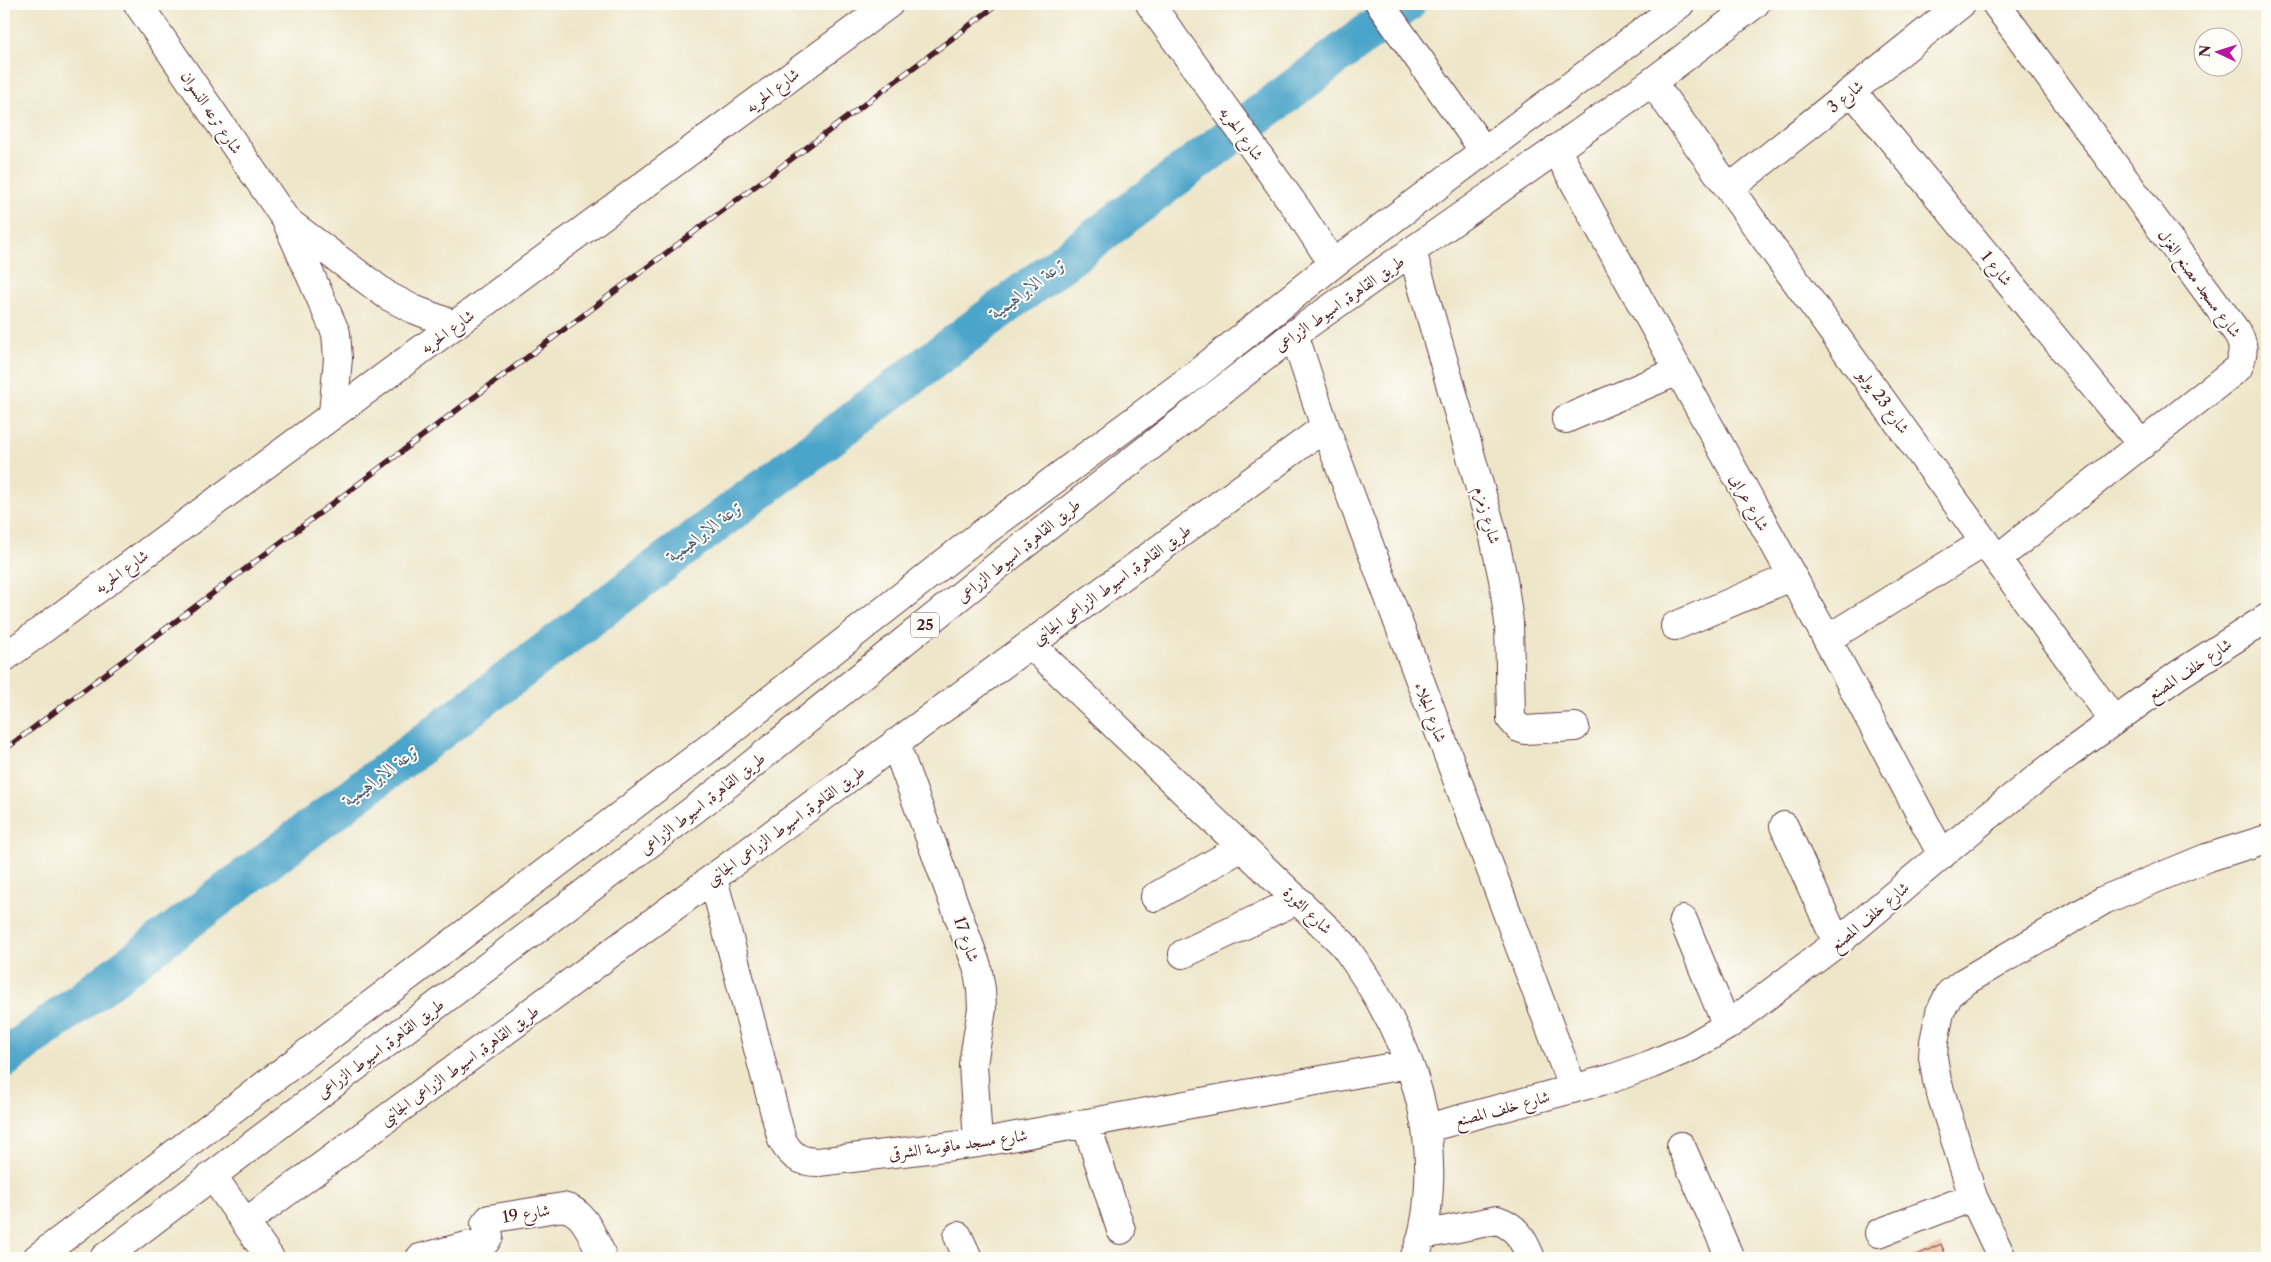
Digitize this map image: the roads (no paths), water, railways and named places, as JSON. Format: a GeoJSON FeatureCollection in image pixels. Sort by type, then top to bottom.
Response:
{"type":"FeatureCollection","features":[{"type":"Feature","properties":{"kind":"main road","name":"شارع ترعه النسوان"},"geometry":{"type":"LineString","coordinates":[[138,4],[286,220],[336,333],[338,358],[333,414]]}},
{"type":"Feature","properties":{"kind":"main road","name":"شارع الحريه"},"geometry":{"type":"LineString","coordinates":[[4,658],[889,4]]}},
{"type":"Feature","properties":{"kind":"main road","name":"شارع الحريه"},"geometry":{"type":"LineString","coordinates":[[1150,4],[1297,209],[1333,264]]}},
{"type":"Feature","properties":{"kind":"main road"},"geometry":{"type":"LineString","coordinates":[[1380,4],[1484,151]]}},
{"type":"Feature","properties":{"kind":"main road","name":"طريق القاهرة, اسيوط الزراعى"},"geometry":{"type":"LineString","coordinates":[[37,1258],[714,745],[976,538],[1194,376],[1333,264],[1680,4]]}},
{"type":"Feature","properties":{"kind":"main road","name":"طريق القاهرة, اسيوط الزراعى"},"geometry":{"type":"LineString","coordinates":[[104,1258],[729,783],[1004,561],[1294,334],[1652,82],[1755,4]]}},
{"type":"Feature","properties":{"kind":"main road","name":"شارع 3"},"geometry":{"type":"LineString","coordinates":[[1730,188],[1961,4]]}},
{"type":"Feature","properties":{"kind":"main road","name":"شارع مسجد مصنع الغزل"},"geometry":{"type":"LineString","coordinates":[[1827,640],[1992,550],[2142,445],[2238,368],[2243,356],[2241,338],[1996,4]]}},
{"type":"Feature","properties":{"kind":"main road","name":"شارع 23 يوليو"},"geometry":{"type":"LineString","coordinates":[[1652,82],[2114,721]]}},
{"type":"Feature","properties":{"kind":"main road","name":"شارع 1"},"geometry":{"type":"LineString","coordinates":[[1852,91],[2142,445]]}},
{"type":"Feature","properties":{"kind":"main road","name":"شارع عرابى"},"geometry":{"type":"LineString","coordinates":[[1556,149],[1827,640],[1942,855]]}},
{"type":"Feature","properties":{"kind":"main road","name":"شارع ترعه النسوان"},"geometry":{"type":"LineString","coordinates":[[286,220],[388,296],[413,309],[455,325]]}},
{"type":"Feature","properties":{"kind":"main road","name":"شارع زمزم"},"geometry":{"type":"LineString","coordinates":[[1412,251],[1496,545],[1509,622],[1511,719],[1519,728],[1525,730],[1575,727]]}},
{"type":"Feature","properties":{"kind":"main road","name":"شارع الجلاء"},"geometry":{"type":"LineString","coordinates":[[1294,334],[1325,427],[1573,1089]]}},
{"type":"Feature","properties":{"kind":"main road"},"geometry":{"type":"LineString","coordinates":[[1566,420],[1678,371]]}},
{"type":"Feature","properties":{"kind":"main road","name":"طريق القاهرة, اسيوط الزراعى الجانبى"},"geometry":{"type":"LineString","coordinates":[[246,1222],[1325,427]]}},
{"type":"Feature","properties":{"kind":"main road"},"geometry":{"type":"LineString","coordinates":[[1675,626],[1791,577]]}},
{"type":"Feature","properties":{"kind":"main road","name":"شارع خلف المصنع"},"geometry":{"type":"LineString","coordinates":[[1426,1128],[1613,1078],[1652,1064],[1690,1047],[1727,1026],[1838,943],[2023,788],[2178,675],[2267,618]]}},
{"type":"Feature","properties":{"kind":"main road","name":"شارع الثورة"},"geometry":{"type":"LineString","coordinates":[[1030,644],[1343,944],[1368,978],[1391,1020],[1417,1083],[1426,1128],[1430,1151],[1429,1184],[1418,1246]]}},
{"type":"Feature","properties":{"kind":"main road","name":"شارع 17"},"geometry":{"type":"LineString","coordinates":[[895,743],[977,966],[982,1009],[973,1071],[978,1143]]}},
{"type":"Feature","properties":{"kind":"main road"},"geometry":{"type":"LineString","coordinates":[[1784,826],[1838,943]]}},
{"type":"Feature","properties":{"kind":"main road"},"geometry":{"type":"LineString","coordinates":[[2002,1258],[1973,1197],[1937,1081],[1933,1057],[1934,1042],[1940,1012],[1950,993],[1964,982],[2104,900],[2206,858],[2267,839]]}},
{"type":"Feature","properties":{"kind":"main road"},"geometry":{"type":"LineString","coordinates":[[1155,897],[1242,848]]}},
{"type":"Feature","properties":{"kind":"main road","name":"شارع مسجد ماقوسة الشرقى"},"geometry":{"type":"LineString","coordinates":[[713,878],[782,1140],[792,1155],[800,1160],[818,1162],[978,1143],[1409,1064]]}},
{"type":"Feature","properties":{"kind":"main road"},"geometry":{"type":"LineString","coordinates":[[1183,954],[1297,900]]}},
{"type":"Feature","properties":{"kind":"main road"},"geometry":{"type":"LineString","coordinates":[[1683,920],[1727,1026]]}},
{"type":"Feature","properties":{"kind":"main road"},"geometry":{"type":"LineString","coordinates":[[1086,1123],[1121,1230]]}},
{"type":"Feature","properties":{"kind":"main road"},"geometry":{"type":"LineString","coordinates":[[1680,1146],[1730,1258]]}},
{"type":"Feature","properties":{"kind":"main road"},"geometry":{"type":"LineString","coordinates":[[212,1175],[270,1258]]}},
{"type":"Feature","properties":{"kind":"main road"},"geometry":{"type":"LineString","coordinates":[[1879,1233],[1973,1197]]}},
{"type":"Feature","properties":{"kind":"main road","name":"شارع 19"},"geometry":{"type":"LineString","coordinates":[[420,1258],[486,1241],[489,1236],[485,1224],[489,1219],[563,1207],[570,1208],[583,1218],[601,1253]]}},
{"type":"Feature","properties":{"kind":"main road"},"geometry":{"type":"LineString","coordinates":[[1418,1246],[1497,1220],[1508,1224],[1518,1231],[1531,1258]]}},
{"type":"Feature","properties":{"kind":"waterway","name":"ترعة الابراهيمية"},"geometry":{"type":"LineString","coordinates":[[4,1059],[1406,4]]}},
{"type":"Feature","properties":{"kind":"railway"},"geometry":{"type":"LineString","coordinates":[[4,750],[998,4]]}}]}
